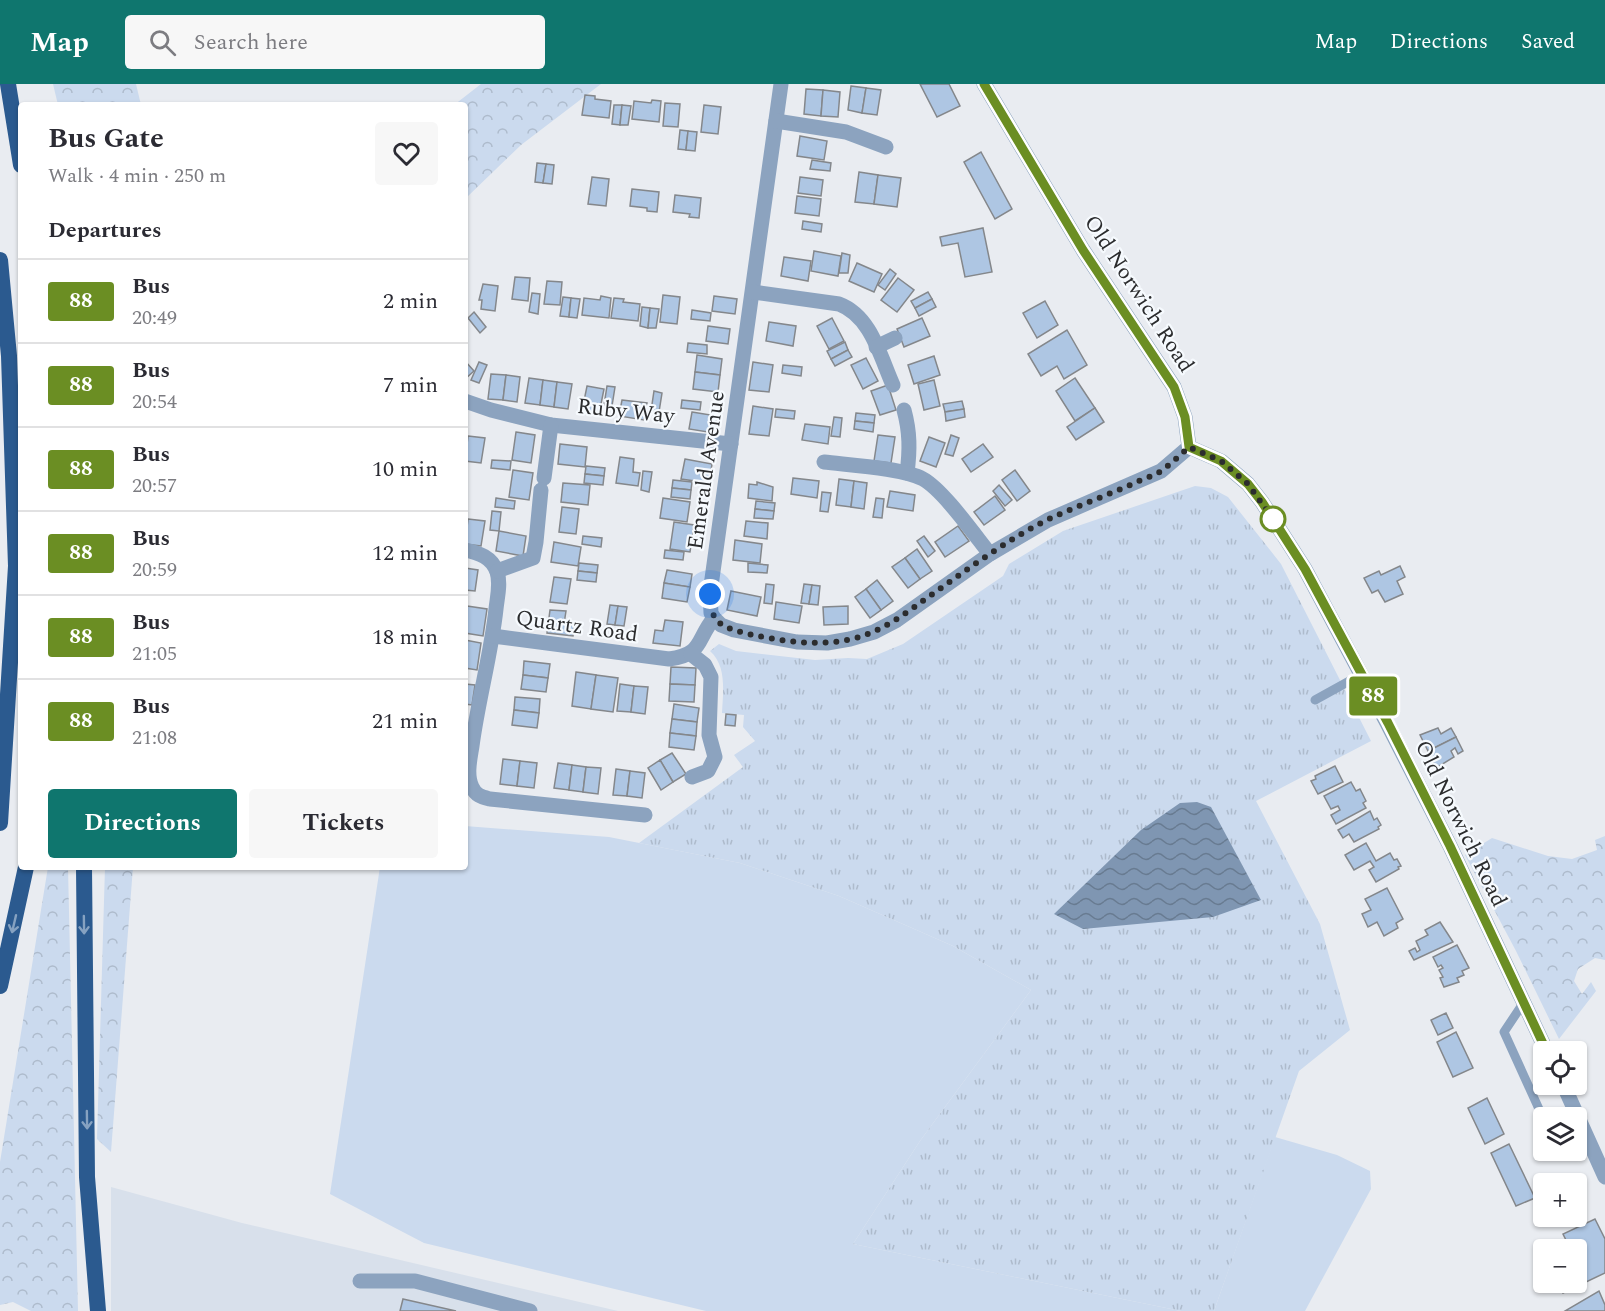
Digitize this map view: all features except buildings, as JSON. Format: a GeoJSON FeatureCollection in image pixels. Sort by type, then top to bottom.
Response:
{"type":"FeatureCollection","features":[{"type":"Feature","properties":{"kind":"highway"},"geometry":{"type":"LineString","coordinates":[[8,84],[18,145]]}},
{"type":"Feature","properties":{"kind":"highway"},"geometry":{"type":"LineString","coordinates":[[12,106],[18,119]]}},
{"type":"Feature","properties":{"kind":"highway"},"geometry":{"type":"LineString","coordinates":[[0,260],[9,356],[16,566],[0,823]]}},
{"type":"Feature","properties":{"kind":"highway"},"geometry":{"type":"LineString","coordinates":[[0,986],[25,870]]}},
{"type":"Feature","properties":{"kind":"highway"},"geometry":{"type":"LineString","coordinates":[[84,870],[87,1177],[98,1311]]}},
{"type":"Feature","properties":{"kind":"street","name":"Emerald Avenue"},"geometry":{"type":"LineString","coordinates":[[714,618],[711,613],[710,594],[782,84]]}},
{"type":"Feature","properties":{"kind":"street","name":"Old Norwich Road"},"geometry":{"type":"LineString","coordinates":[[984,84],[1083,250],[1174,387],[1185,417],[1189,447],[1221,461],[1248,484],[1305,569],[1445,836],[1542,1041]]}},
{"type":"Feature","properties":{"kind":"street"},"geometry":{"type":"LineString","coordinates":[[776,121],[846,132],[886,147]]}},
{"type":"Feature","properties":{"kind":"street"},"geometry":{"type":"LineString","coordinates":[[753,292],[839,304],[851,308],[860,316],[869,330],[892,385]]}},
{"type":"Feature","properties":{"kind":"street"},"geometry":{"type":"LineString","coordinates":[[876,346],[895,338]]}},
{"type":"Feature","properties":{"kind":"street","name":"Ruby Way"},"geometry":{"type":"LineString","coordinates":[[468,402],[551,425],[731,444]]}},
{"type":"Feature","properties":{"kind":"street"},"geometry":{"type":"LineString","coordinates":[[904,410],[909,428],[910,447],[907,472]]}},
{"type":"Feature","properties":{"kind":"street","name":"Ruby Way"},"geometry":{"type":"LineString","coordinates":[[497,571],[533,558],[537,542],[542,484],[551,425]]}},
{"type":"Feature","properties":{"kind":"street"},"geometry":{"type":"LineString","coordinates":[[692,777],[708,771],[715,757],[709,735],[711,677],[705,665],[691,654],[697,648],[706,628],[714,618],[721,625],[734,630],[797,642],[826,643],[874,632],[897,620],[990,554],[1048,520],[1161,471],[1189,447]]}},
{"type":"Feature","properties":{"kind":"street"},"geometry":{"type":"LineString","coordinates":[[824,462],[907,472],[923,479],[935,488],[990,554]]}},
{"type":"Feature","properties":{"kind":"street"},"geometry":{"type":"LineString","coordinates":[[468,551],[485,555],[497,571],[498,588],[493,636]]}},
{"type":"Feature","properties":{"kind":"street","name":"Quartz Road"},"geometry":{"type":"LineString","coordinates":[[645,815],[480,796],[471,786],[469,778],[471,714],[493,636],[658,659],[680,658],[691,654]]}},
{"type":"Feature","properties":{"kind":"street"},"geometry":{"type":"LineString","coordinates":[[1587,1140],[1605,1177]]}},
{"type":"Feature","properties":{"kind":"street"},"geometry":{"type":"LineString","coordinates":[[360,1281],[415,1281],[530,1311]]}},
{"type":"Feature","properties":{"kind":"lane"},"geometry":{"type":"LineString","coordinates":[[1315,700],[1362,674]]}},
{"type":"Feature","properties":{"kind":"lane"},"geometry":{"type":"LineString","coordinates":[[1524,1002],[1504,1032],[1538,1107]]}},
{"type":"Feature","properties":{"kind":"shaded area"},"geometry":{"type":"Polygon","coordinates":[[[111,1187],[242,1223],[618,1311],[111,1311],[111,1187]]]}},
{"type":"Feature","properties":{"kind":"green space"},"geometry":{"type":"Polygon","coordinates":[[[53,84],[136,84],[140,102],[57,102],[53,84]]]}},
{"type":"Feature","properties":{"kind":"green space"},"geometry":{"type":"Polygon","coordinates":[[[481,84],[601,84],[521,145],[468,196],[468,102],[458,102],[481,84]]]}},
{"type":"Feature","properties":{"kind":"green space"},"geometry":{"type":"Polygon","coordinates":[[[1195,486],[1211,488],[1228,497],[1281,564],[1371,741],[1256,801],[1320,924],[1350,1030],[1299,1071],[1214,1311],[1181,1311],[853,1244],[920,1141],[1031,990],[953,946],[839,896],[740,863],[639,843],[743,767],[734,755],[755,741],[743,727],[744,715],[722,713],[722,672],[710,651],[719,644],[736,651],[815,660],[867,659],[903,644],[1003,576],[1009,564],[1063,531],[1195,486]]]}},
{"type":"Feature","properties":{"kind":"green space"},"geometry":{"type":"Polygon","coordinates":[[[468,826],[609,837],[740,863],[839,896],[953,946],[1031,990],[920,1141],[853,1244],[1181,1311],[706,1311],[424,1243],[330,1194],[380,870],[468,870],[468,826]]]}},
{"type":"Feature","properties":{"kind":"green space"},"geometry":{"type":"Polygon","coordinates":[[[1605,836],[1605,960],[1595,958],[1578,969],[1574,981],[1582,994],[1591,982],[1596,991],[1559,1039],[1465,855],[1492,838],[1548,856],[1572,859],[1597,850],[1595,840],[1605,836]]]}},
{"type":"Feature","properties":{"kind":"green space"},"geometry":{"type":"Polygon","coordinates":[[[48,870],[68,870],[78,1311],[31,1311],[13,1302],[0,1305],[0,1162],[48,870]]]}},
{"type":"Feature","properties":{"kind":"green space"},"geometry":{"type":"Polygon","coordinates":[[[105,870],[133,870],[111,1152],[97,1139],[105,870]]]}},
{"type":"Feature","properties":{"kind":"green space"},"geometry":{"type":"Polygon","coordinates":[[[1275,1137],[1337,1155],[1370,1171],[1371,1189],[1305,1311],[1214,1311],[1275,1137]]]}},
{"type":"Feature","properties":{"kind":"water"},"geometry":{"type":"Polygon","coordinates":[[[1197,802],[1211,807],[1261,900],[1213,917],[1083,929],[1054,914],[1141,830],[1180,803],[1197,802]]]}},
{"type":"Feature","properties":{"kind":"bus line","name":"88"},"geometry":{"type":"LineString","coordinates":[[984,84],[1083,250],[1174,387],[1185,417],[1189,447],[1221,461],[1248,484],[1305,569],[1388,723],[1450,846],[1542,1041]]}},
{"type":"Feature","properties":{"kind":"route"},"geometry":{"type":"LineString","coordinates":[[710,594],[711,613],[714,618],[721,625],[734,630],[797,642],[826,643],[874,632],[897,620],[990,554],[1029,531],[1048,520],[1161,471],[1189,447],[1221,461],[1248,484],[1273,519]]}}]}
